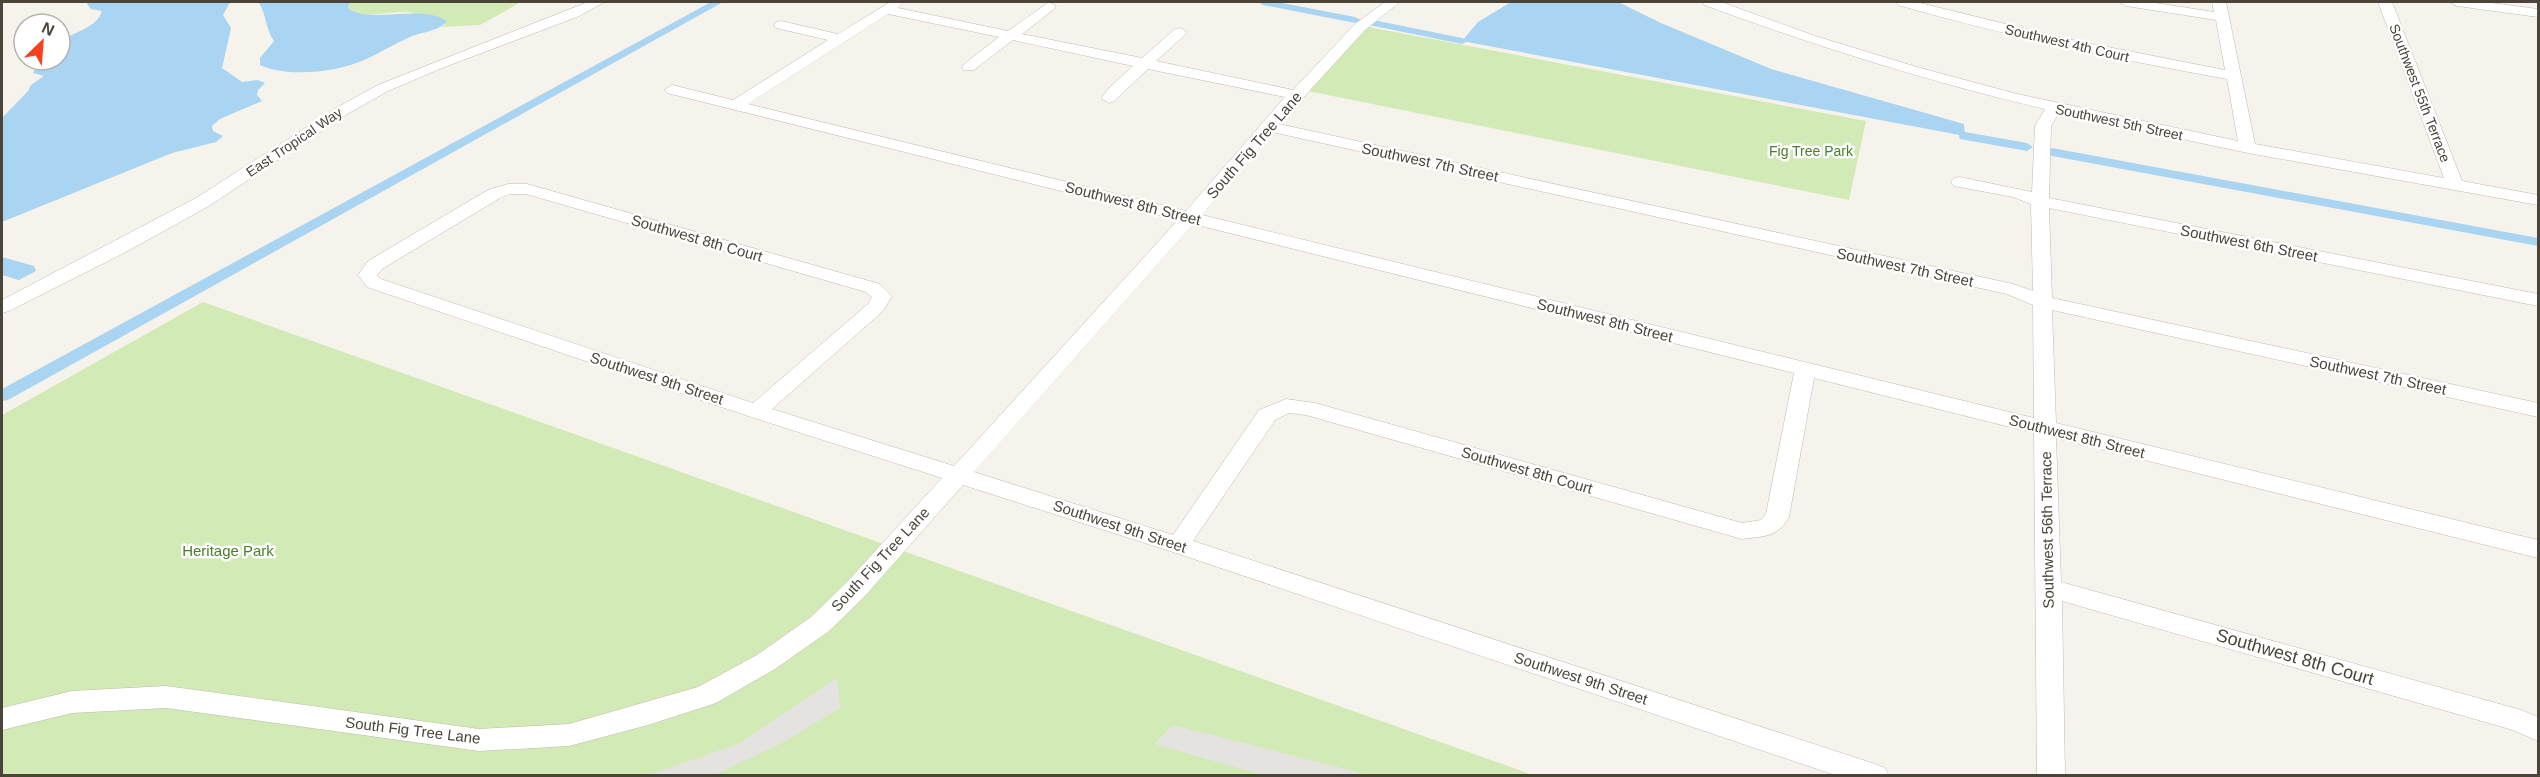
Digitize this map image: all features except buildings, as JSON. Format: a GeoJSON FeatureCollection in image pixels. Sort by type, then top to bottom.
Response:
{"type":"FeatureCollection","features":[{"type":"Feature","properties":{"kind":"street","name":"East Tropical Way"},"geometry":{"type":"LineString","coordinates":[[2,307],[176,217],[230,185],[340,111],[385,87],[598,2]]}},
{"type":"Feature","properties":{"kind":"street"},"geometry":{"type":"LineString","coordinates":[[736,105],[900,2]]}},
{"type":"Feature","properties":{"kind":"street","name":"South Fig Tree Lane"},"geometry":{"type":"LineString","coordinates":[[2,719],[72,702],[166,697],[479,740],[569,735],[648,714],[707,694],[766,662],[820,624],[856,589],[1190,217],[1296,95],[1360,27],[1393,2]]}},
{"type":"Feature","properties":{"kind":"street","name":"Southwest 5th Street"},"geometry":{"type":"LineString","coordinates":[[1709,2],[1828,44],[2054,108],[2248,148],[2538,200]]}},
{"type":"Feature","properties":{"kind":"street","name":"Southwest 4th Court"},"geometry":{"type":"LineString","coordinates":[[1903,2],[2054,41],[2234,76]]}},
{"type":"Feature","properties":{"kind":"street"},"geometry":{"type":"LineString","coordinates":[[2126,2],[2222,17]]}},
{"type":"Feature","properties":{"kind":"street"},"geometry":{"type":"LineString","coordinates":[[2219,2],[2248,148]]}},
{"type":"Feature","properties":{"kind":"street","name":"Southwest 55th Terrace"},"geometry":{"type":"LineString","coordinates":[[2385,2],[2455,185]]}},
{"type":"Feature","properties":{"kind":"street"},"geometry":{"type":"LineString","coordinates":[[2457,2],[2538,13]]}},
{"type":"Feature","properties":{"kind":"street"},"geometry":{"type":"LineString","coordinates":[[969,68],[1049,6]]}},
{"type":"Feature","properties":{"kind":"street"},"geometry":{"type":"LineString","coordinates":[[887,10],[1296,95]]}},
{"type":"Feature","properties":{"kind":"street"},"geometry":{"type":"LineString","coordinates":[[781,25],[842,39]]}},
{"type":"Feature","properties":{"kind":"street"},"geometry":{"type":"LineString","coordinates":[[1109,98],[1116,88],[1180,32]]}},
{"type":"Feature","properties":{"kind":"street","name":"Southwest 8th Street"},"geometry":{"type":"LineString","coordinates":[[672,90],[2538,549]]}},
{"type":"Feature","properties":{"kind":"street","name":"Southwest 56th Terrace"},"geometry":{"type":"LineString","coordinates":[[2051,776],[2040,201],[2043,126],[2054,108]]}},
{"type":"Feature","properties":{"kind":"street","name":"Southwest 7th Street"},"geometry":{"type":"LineString","coordinates":[[1270,127],[2013,290],[2042,302],[2538,410]]}},
{"type":"Feature","properties":{"kind":"street","name":"Southwest 6th Street"},"geometry":{"type":"LineString","coordinates":[[1960,182],[2017,193],[2040,201],[2538,300]]}},
{"type":"Feature","properties":{"kind":"street","name":"Southwest 8th Court"},"geometry":{"type":"LineString","coordinates":[[367,275],[375,265],[494,194],[508,189],[526,189],[873,288],[882,296],[876,308],[756,411]]}},
{"type":"Feature","properties":{"kind":"street","name":"Southwest 9th Street"},"geometry":{"type":"LineString","coordinates":[[367,275],[375,283],[756,411],[1178,545],[1875,776]]}},
{"type":"Feature","properties":{"kind":"street","name":"Southwest 8th Court"},"geometry":{"type":"LineString","coordinates":[[1178,545],[1267,415],[1286,406],[1319,411],[1742,531],[1768,527],[1777,517],[1805,370]]}},
{"type":"Feature","properties":{"kind":"street","name":"Southwest 8th Court"},"geometry":{"type":"LineString","coordinates":[[2049,588],[2521,721],[2538,730]]}},
{"type":"Feature","properties":{"kind":"green space"},"geometry":{"type":"Polygon","coordinates":[[[350,2],[521,2],[480,25],[441,27],[446,24],[409,12],[362,14],[348,8],[350,2]]]}},
{"type":"Feature","properties":{"kind":"green space","name":"Fig Tree Park"},"geometry":{"type":"Polygon","coordinates":[[[1368,27],[1866,121],[1849,200],[1308,91],[1368,27]]]}},
{"type":"Feature","properties":{"kind":"green space","name":"Heritage Park"},"geometry":{"type":"Polygon","coordinates":[[[203,302],[1533,775],[2,775],[2,415],[203,302]]]}},
{"type":"Feature","properties":{"kind":"shaded area"},"geometry":{"type":"Polygon","coordinates":[[[837,678],[840,708],[782,743],[714,775],[648,775],[738,744],[837,678]]]}},
{"type":"Feature","properties":{"kind":"shaded area"},"geometry":{"type":"Polygon","coordinates":[[[1173,725],[1369,775],[1263,775],[1154,744],[1173,725]]]}},
{"type":"Feature","properties":{"kind":"water"},"geometry":{"type":"Polygon","coordinates":[[[88,2],[233,2],[229,4],[223,15],[231,28],[222,68],[242,82],[258,80],[265,83],[258,90],[257,95],[262,101],[220,119],[212,126],[213,131],[223,136],[216,142],[172,153],[2,222],[2,118],[31,85],[44,76],[34,72],[72,72],[72,35],[95,22],[102,11],[91,9],[88,2]]]}},
{"type":"Feature","properties":{"kind":"water"},"geometry":{"type":"Polygon","coordinates":[[[350,2],[348,8],[357,13],[369,15],[423,14],[447,21],[440,27],[410,37],[370,57],[341,68],[312,72],[284,71],[260,65],[260,58],[274,41],[259,3],[350,2]]]}},
{"type":"Feature","properties":{"kind":"water"},"geometry":{"type":"Polygon","coordinates":[[[1511,2],[1618,2],[1661,23],[1771,69],[1964,124],[1965,136],[1462,41],[1478,22],[1511,2]]]}},
{"type":"Feature","properties":{"kind":"water"},"geometry":{"type":"Polygon","coordinates":[[[2,257],[34,266],[36,271],[19,280],[2,275],[2,257]]]}},
{"type":"Feature","properties":{"kind":"waterway"},"geometry":{"type":"LineString","coordinates":[[2,396],[718,2]]}},
{"type":"Feature","properties":{"kind":"waterway"},"geometry":{"type":"LineString","coordinates":[[1263,2],[1355,20]]}},
{"type":"Feature","properties":{"kind":"waterway"},"geometry":{"type":"LineString","coordinates":[[1373,23],[1462,41]]}},
{"type":"Feature","properties":{"kind":"waterway"},"geometry":{"type":"LineString","coordinates":[[1965,136],[2027,147]]}},
{"type":"Feature","properties":{"kind":"waterway"},"geometry":{"type":"LineString","coordinates":[[2052,152],[2538,242]]}}]}
